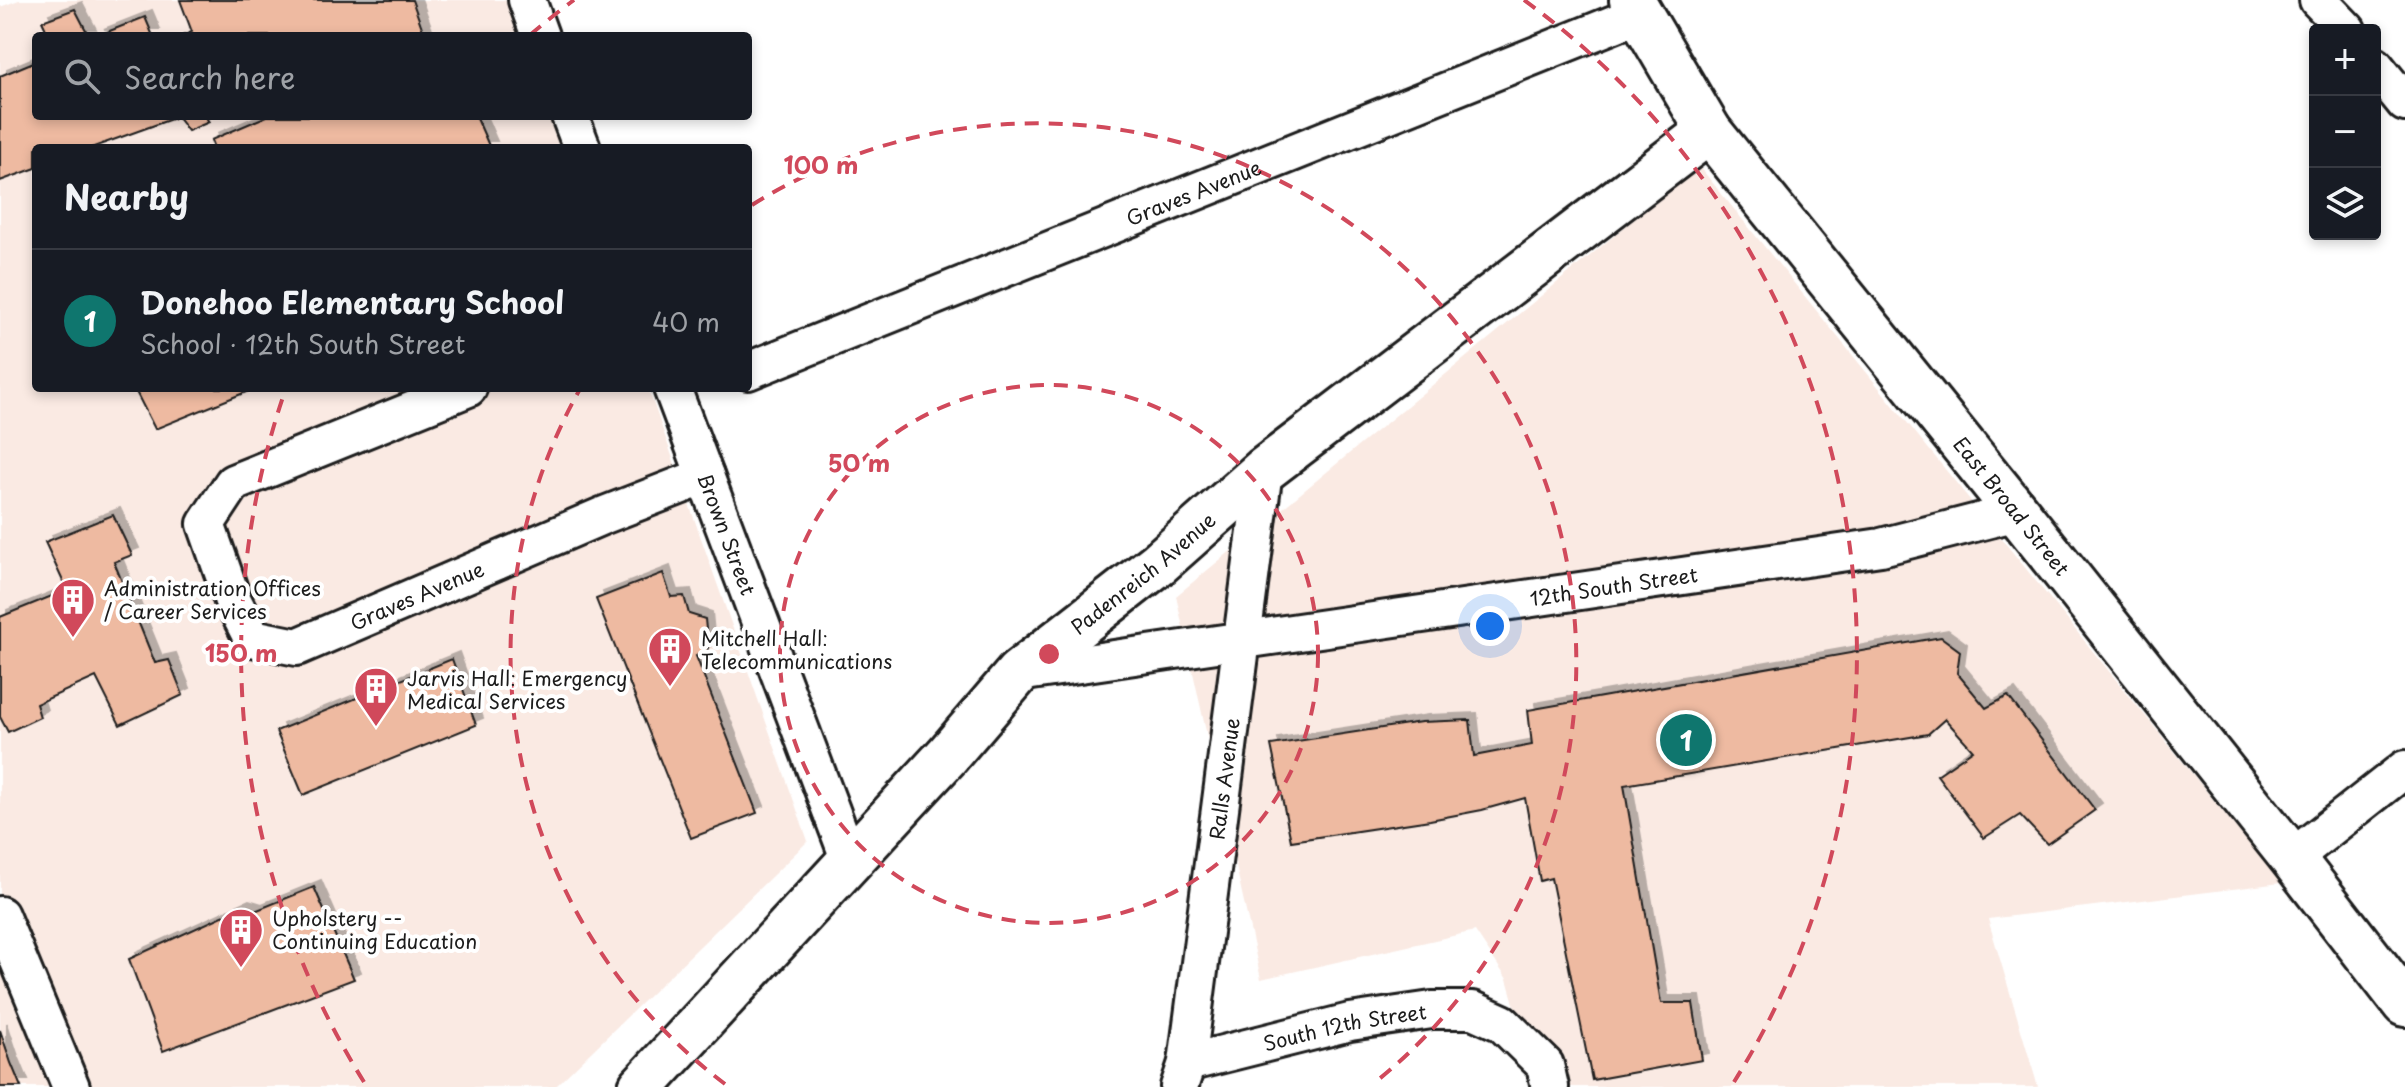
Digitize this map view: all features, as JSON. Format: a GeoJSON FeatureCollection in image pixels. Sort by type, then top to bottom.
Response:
{"type":"FeatureCollection","features":[{"type":"Feature","properties":{"kind":"street"},"geometry":{"type":"LineString","coordinates":[[527,0],[539,32]]}},
{"type":"Feature","properties":{"kind":"street"},"geometry":{"type":"LineString","coordinates":[[2318,0],[2341,24]]}},
{"type":"Feature","properties":{"kind":"street","name":"East Broad Street"},"geometry":{"type":"LineString","coordinates":[[1635,7],[1709,131],[2017,512],[2405,1004]]}},
{"type":"Feature","properties":{"kind":"street","name":"Graves Avenue"},"geometry":{"type":"LineString","coordinates":[[752,369],[1635,7]]}},
{"type":"Feature","properties":{"kind":"street"},"geometry":{"type":"LineString","coordinates":[[2381,73],[2405,103]]}},
{"type":"Feature","properties":{"kind":"street"},"geometry":{"type":"LineString","coordinates":[[572,120],[580,144]]}},
{"type":"Feature","properties":{"kind":"street","name":"Padenreich Avenue"},"geometry":{"type":"LineString","coordinates":[[641,1087],[947,756],[1018,673],[1159,563],[1264,470],[1709,131]]}},
{"type":"Feature","properties":{"kind":"street","name":"Graves Avenue"},"geometry":{"type":"LineString","coordinates":[[458,392],[233,483],[206,524],[233,601],[252,638],[297,647],[602,516],[705,476]]}},
{"type":"Feature","properties":{"kind":"street","name":"Brown Street"},"geometry":{"type":"LineString","coordinates":[[684,392],[705,476],[850,861]]}},
{"type":"Feature","properties":{"kind":"street","name":"Ralls Avenue"},"geometry":{"type":"LineString","coordinates":[[1183,1075],[1264,470]]}},
{"type":"Feature","properties":{"kind":"street","name":"12th South Street"},"geometry":{"type":"LineString","coordinates":[[1018,673],[1881,547],[2017,512]]}},
{"type":"Feature","properties":{"kind":"street"},"geometry":{"type":"LineString","coordinates":[[2292,858],[2405,769]]}},
{"type":"Feature","properties":{"kind":"street"},"geometry":{"type":"LineString","coordinates":[[0,915],[71,1087]]}},
{"type":"Feature","properties":{"kind":"street","name":"South 12th Street"},"geometry":{"type":"LineString","coordinates":[[1183,1075],[1350,1022],[1432,1010],[1473,1010],[1502,1023],[1545,1065],[1550,1087]]}},
{"type":"Feature","properties":{"kind":"shaded area"},"geometry":{"type":"Polygon","coordinates":[[[19,0],[511,0],[523,32],[32,32],[32,120],[553,120],[562,144],[32,144],[32,392],[649,392],[808,841],[555,1087],[0,1087],[0,7],[19,0]]]}},
{"type":"Feature","properties":{"kind":"shaded area"},"geometry":{"type":"Polygon","coordinates":[[[1699,166],[2281,883],[1988,919],[2038,1087],[1538,1087],[1507,979],[1475,931],[1261,979],[1176,596],[1699,166]]]}},
{"type":"Feature","properties":{"kind":"building"},"geometry":{"type":"Polygon","coordinates":[[[180,0],[412,0],[424,32],[192,32],[180,0]]]}},
{"type":"Feature","properties":{"kind":"building"},"geometry":{"type":"Polygon","coordinates":[[[75,9],[87,32],[47,32],[42,21],[75,9]]]}},
{"type":"Feature","properties":{"kind":"building"},"geometry":{"type":"Polygon","coordinates":[[[145,17],[151,32],[107,32],[145,17]]]}},
{"type":"Feature","properties":{"kind":"building"},"geometry":{"type":"Polygon","coordinates":[[[32,63],[32,120],[169,120],[102,144],[32,144],[32,169],[0,181],[0,76],[32,63]]]}},
{"type":"Feature","properties":{"kind":"building"},"geometry":{"type":"Polygon","coordinates":[[[179,120],[209,122],[188,131],[179,120]]]}},
{"type":"Feature","properties":{"kind":"building"},"geometry":{"type":"Polygon","coordinates":[[[258,120],[478,120],[488,144],[212,144],[211,140],[258,120]]]}},
{"type":"Feature","properties":{"kind":"building"},"geometry":{"type":"Polygon","coordinates":[[[136,392],[246,392],[155,429],[136,392]]]}},
{"type":"Feature","properties":{"kind":"building","name":"Administration Offices / Career Services"},"geometry":{"type":"Polygon","coordinates":[[[113,515],[132,555],[114,562],[155,663],[169,660],[183,695],[120,725],[96,677],[36,704],[40,717],[8,732],[0,717],[0,617],[67,590],[45,542],[113,515]]]}},
{"type":"Feature","properties":{"kind":"building","name":"Mitchell Hall: Telecommunications"},"geometry":{"type":"Polygon","coordinates":[[[663,573],[671,597],[684,596],[689,614],[705,619],[708,651],[696,656],[757,813],[691,838],[596,599],[663,573]]]}},
{"type":"Feature","properties":{"kind":"building"},"geometry":{"type":"Polygon","coordinates":[[[1941,637],[1960,651],[1957,673],[1986,708],[2008,696],[2095,810],[2047,844],[2020,815],[1984,838],[1937,775],[1973,750],[1945,719],[1928,734],[1624,785],[1661,1003],[1693,1003],[1702,1060],[1592,1080],[1551,878],[1540,881],[1525,798],[1430,820],[1291,841],[1271,745],[1421,722],[1470,720],[1474,756],[1532,745],[1528,710],[1941,637]]]}},
{"type":"Feature","properties":{"kind":"building","name":"Jarvis Hall: Emergency Medical Services"},"geometry":{"type":"Polygon","coordinates":[[[452,659],[476,725],[303,795],[276,731],[452,659]]]}},
{"type":"Feature","properties":{"kind":"building","name":"Upholstery -- Continuing Education"},"geometry":{"type":"Polygon","coordinates":[[[314,887],[354,979],[163,1051],[129,959],[242,907],[255,911],[314,887]]]}},
{"type":"Feature","properties":{"kind":"building"},"geometry":{"type":"Polygon","coordinates":[[[0,1030],[11,1063],[21,1087],[0,1087],[0,1030]]]}},
{"type":"Feature","properties":{"kind":"place","name":"Administration Offices / Career Services"},"geometry":{"type":"Point","coordinates":[73,639]}},
{"type":"Feature","properties":{"kind":"place","name":"Mitchell Hall: Telecommunications"},"geometry":{"type":"Point","coordinates":[670,688]}},
{"type":"Feature","properties":{"kind":"place","name":"Jarvis Hall: Emergency Medical Services"},"geometry":{"type":"Point","coordinates":[376,728]}},
{"type":"Feature","properties":{"kind":"place","name":"Donehoo Elementary School"},"geometry":{"type":"Point","coordinates":[1686,740]}},
{"type":"Feature","properties":{"kind":"place","name":"Upholstery -- Continuing Education"},"geometry":{"type":"Point","coordinates":[241,969]}}]}
